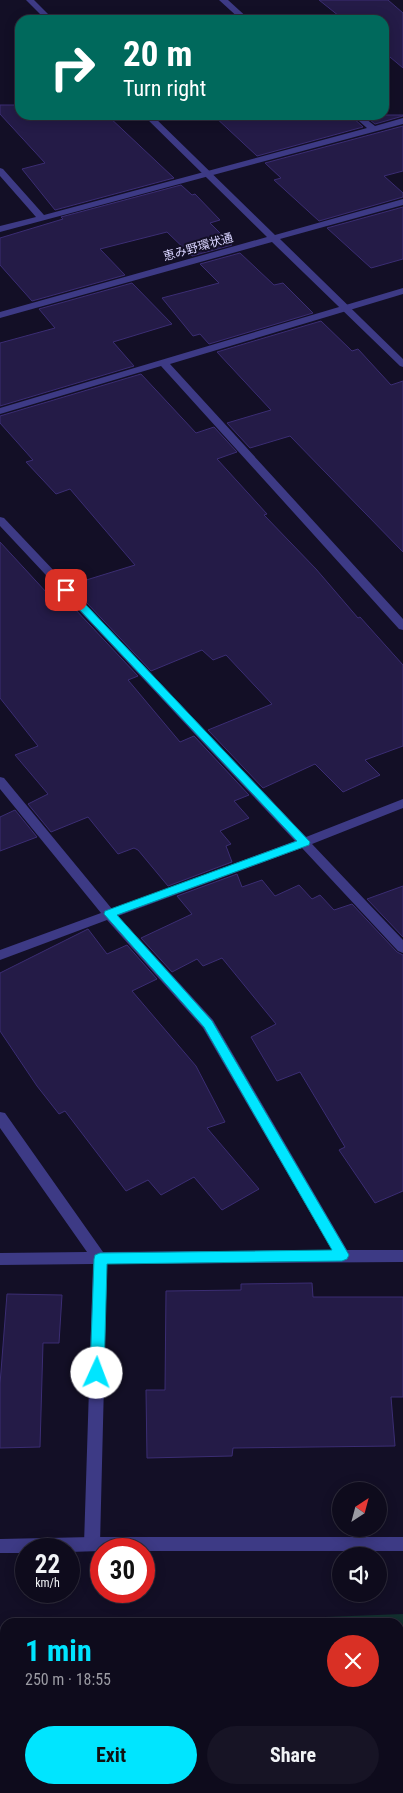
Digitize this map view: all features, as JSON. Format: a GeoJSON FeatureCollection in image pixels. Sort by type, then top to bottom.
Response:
{"type":"FeatureCollection","features":[{"type":"Feature","properties":{"kind":"street"},"geometry":{"type":"LineString","coordinates":[[30,0],[45,15]]}},
{"type":"Feature","properties":{"kind":"street"},"geometry":{"type":"LineString","coordinates":[[223,0],[240,15]]}},
{"type":"Feature","properties":{"kind":"street"},"geometry":{"type":"LineString","coordinates":[[152,120],[272,239],[403,364]]}},
{"type":"Feature","properties":{"kind":"street"},"geometry":{"type":"LineString","coordinates":[[362,120],[373,129]]}},
{"type":"Feature","properties":{"kind":"street"},"geometry":{"type":"LineString","coordinates":[[0,230],[403,121]]}},
{"type":"Feature","properties":{"kind":"street"},"geometry":{"type":"LineString","coordinates":[[0,171],[42,218]]}},
{"type":"Feature","properties":{"kind":"street","name":"恵み野環状通"},"geometry":{"type":"LineString","coordinates":[[0,315],[403,202]]}},
{"type":"Feature","properties":{"kind":"street"},"geometry":{"type":"LineString","coordinates":[[0,411],[403,291]]}},
{"type":"Feature","properties":{"kind":"street"},"geometry":{"type":"LineString","coordinates":[[163,362],[403,626]]}},
{"type":"Feature","properties":{"kind":"street"},"geometry":{"type":"LineString","coordinates":[[0,520],[403,948]]}},
{"type":"Feature","properties":{"kind":"street"},"geometry":{"type":"LineString","coordinates":[[0,780],[109,914],[208,1024],[342,1255]]}},
{"type":"Feature","properties":{"kind":"street"},"geometry":{"type":"LineString","coordinates":[[0,955],[305,842],[403,802]]}},
{"type":"Feature","properties":{"kind":"street"},"geometry":{"type":"LineString","coordinates":[[0,1117],[100,1259],[92,1538]]}},
{"type":"Feature","properties":{"kind":"street"},"geometry":{"type":"LineString","coordinates":[[0,1259],[403,1256]]}},
{"type":"Feature","properties":{"kind":"street"},"geometry":{"type":"LineString","coordinates":[[0,1546],[90,1544]]}},
{"type":"Feature","properties":{"kind":"street"},"geometry":{"type":"LineString","coordinates":[[155,1544],[403,1544]]}},
{"type":"Feature","properties":{"kind":"green space"},"geometry":{"type":"Polygon","coordinates":[[[403,1614],[403,1618],[300,1618],[403,1614]]]}},
{"type":"Feature","properties":{"kind":"building"},"geometry":{"type":"Polygon","coordinates":[[[319,0],[388,0],[403,13],[403,68],[389,56],[389,15],[338,15],[319,0]]]}},
{"type":"Feature","properties":{"kind":"building"},"geometry":{"type":"Polygon","coordinates":[[[0,105],[15,105],[15,120],[112,120],[174,178],[55,210],[22,169],[45,163],[0,114],[0,105]]]}},
{"type":"Feature","properties":{"kind":"building"},"geometry":{"type":"Polygon","coordinates":[[[389,115],[403,116],[389,120],[389,115]]]}},
{"type":"Feature","properties":{"kind":"building"},"geometry":{"type":"Polygon","coordinates":[[[218,120],[355,120],[363,127],[257,156],[218,120]]]}},
{"type":"Feature","properties":{"kind":"building"},"geometry":{"type":"Polygon","coordinates":[[[370,120],[389,120],[375,124],[370,120]]]}},
{"type":"Feature","properties":{"kind":"building"},"geometry":{"type":"Polygon","coordinates":[[[403,126],[403,171],[384,176],[403,193],[403,197],[319,221],[274,180],[281,178],[265,163],[403,126]]]}},
{"type":"Feature","properties":{"kind":"building"},"geometry":{"type":"Polygon","coordinates":[[[181,185],[192,195],[195,194],[220,220],[210,223],[232,245],[192,256],[167,232],[100,249],[125,275],[32,301],[0,265],[0,238],[63,219],[61,217],[181,185]]]}},
{"type":"Feature","properties":{"kind":"building"},"geometry":{"type":"Polygon","coordinates":[[[403,207],[403,259],[371,268],[327,228],[403,207]]]}},
{"type":"Feature","properties":{"kind":"building"},"geometry":{"type":"Polygon","coordinates":[[[240,253],[274,285],[283,283],[313,313],[209,344],[200,334],[193,336],[162,298],[219,283],[200,264],[240,253]]]}},
{"type":"Feature","properties":{"kind":"building"},"geometry":{"type":"Polygon","coordinates":[[[132,283],[172,324],[113,342],[134,366],[0,406],[0,343],[55,328],[39,309],[132,283]]]}},
{"type":"Feature","properties":{"kind":"building"},"geometry":{"type":"Polygon","coordinates":[[[321,321],[352,351],[358,349],[391,385],[403,381],[403,552],[290,436],[250,448],[227,423],[271,410],[217,352],[321,321]]]}},
{"type":"Feature","properties":{"kind":"building"},"geometry":{"type":"Polygon","coordinates":[[[141,374],[196,433],[214,427],[237,452],[217,459],[267,514],[264,515],[403,665],[403,746],[365,760],[380,775],[343,792],[315,764],[263,788],[208,730],[272,704],[226,655],[213,660],[202,650],[151,671],[70,585],[135,565],[70,489],[56,494],[26,462],[33,460],[0,423],[0,416],[141,374]]]}},
{"type":"Feature","properties":{"kind":"building"},"geometry":{"type":"Polygon","coordinates":[[[0,542],[47,593],[57,590],[138,676],[128,680],[180,742],[194,736],[249,795],[234,801],[249,818],[220,831],[231,844],[226,846],[232,862],[168,886],[138,850],[134,848],[118,854],[88,817],[51,832],[28,804],[48,794],[15,755],[38,746],[0,698],[0,542]]]}},
{"type":"Feature","properties":{"kind":"building"},"geometry":{"type":"Polygon","coordinates":[[[15,810],[37,837],[0,851],[0,817],[15,810]]]}},
{"type":"Feature","properties":{"kind":"building"},"geometry":{"type":"Polygon","coordinates":[[[237,874],[242,887],[262,880],[275,896],[299,885],[312,899],[320,895],[334,910],[352,904],[397,952],[403,955],[403,1191],[375,1203],[339,1150],[345,1147],[300,1072],[277,1081],[251,1037],[276,1024],[222,958],[203,966],[197,959],[172,972],[141,938],[192,914],[177,896],[237,874]]]}},
{"type":"Feature","properties":{"kind":"building"},"geometry":{"type":"Polygon","coordinates":[[[403,886],[403,937],[367,899],[403,886]]]}},
{"type":"Feature","properties":{"kind":"building"},"geometry":{"type":"Polygon","coordinates":[[[88,929],[107,954],[127,945],[157,979],[132,991],[196,1066],[225,1122],[207,1128],[259,1189],[222,1210],[194,1177],[161,1195],[148,1180],[126,1191],[65,1111],[59,1114],[37,1086],[0,1031],[0,973],[88,929]]]}},
{"type":"Feature","properties":{"kind":"building"},"geometry":{"type":"Polygon","coordinates":[[[312,1283],[313,1297],[403,1297],[403,1397],[391,1397],[395,1446],[233,1448],[232,1456],[147,1458],[146,1390],[165,1390],[166,1291],[241,1290],[241,1284],[312,1283]]]}},
{"type":"Feature","properties":{"kind":"building"},"geometry":{"type":"Polygon","coordinates":[[[7,1294],[62,1295],[59,1343],[43,1343],[40,1447],[0,1448],[0,1384],[7,1294]]]}},
{"type":"Feature","properties":{"kind":"route"},"geometry":{"type":"LineString","coordinates":[[66,590],[305,842],[109,914],[208,1024],[342,1255],[100,1259],[97,1373]]}}]}
